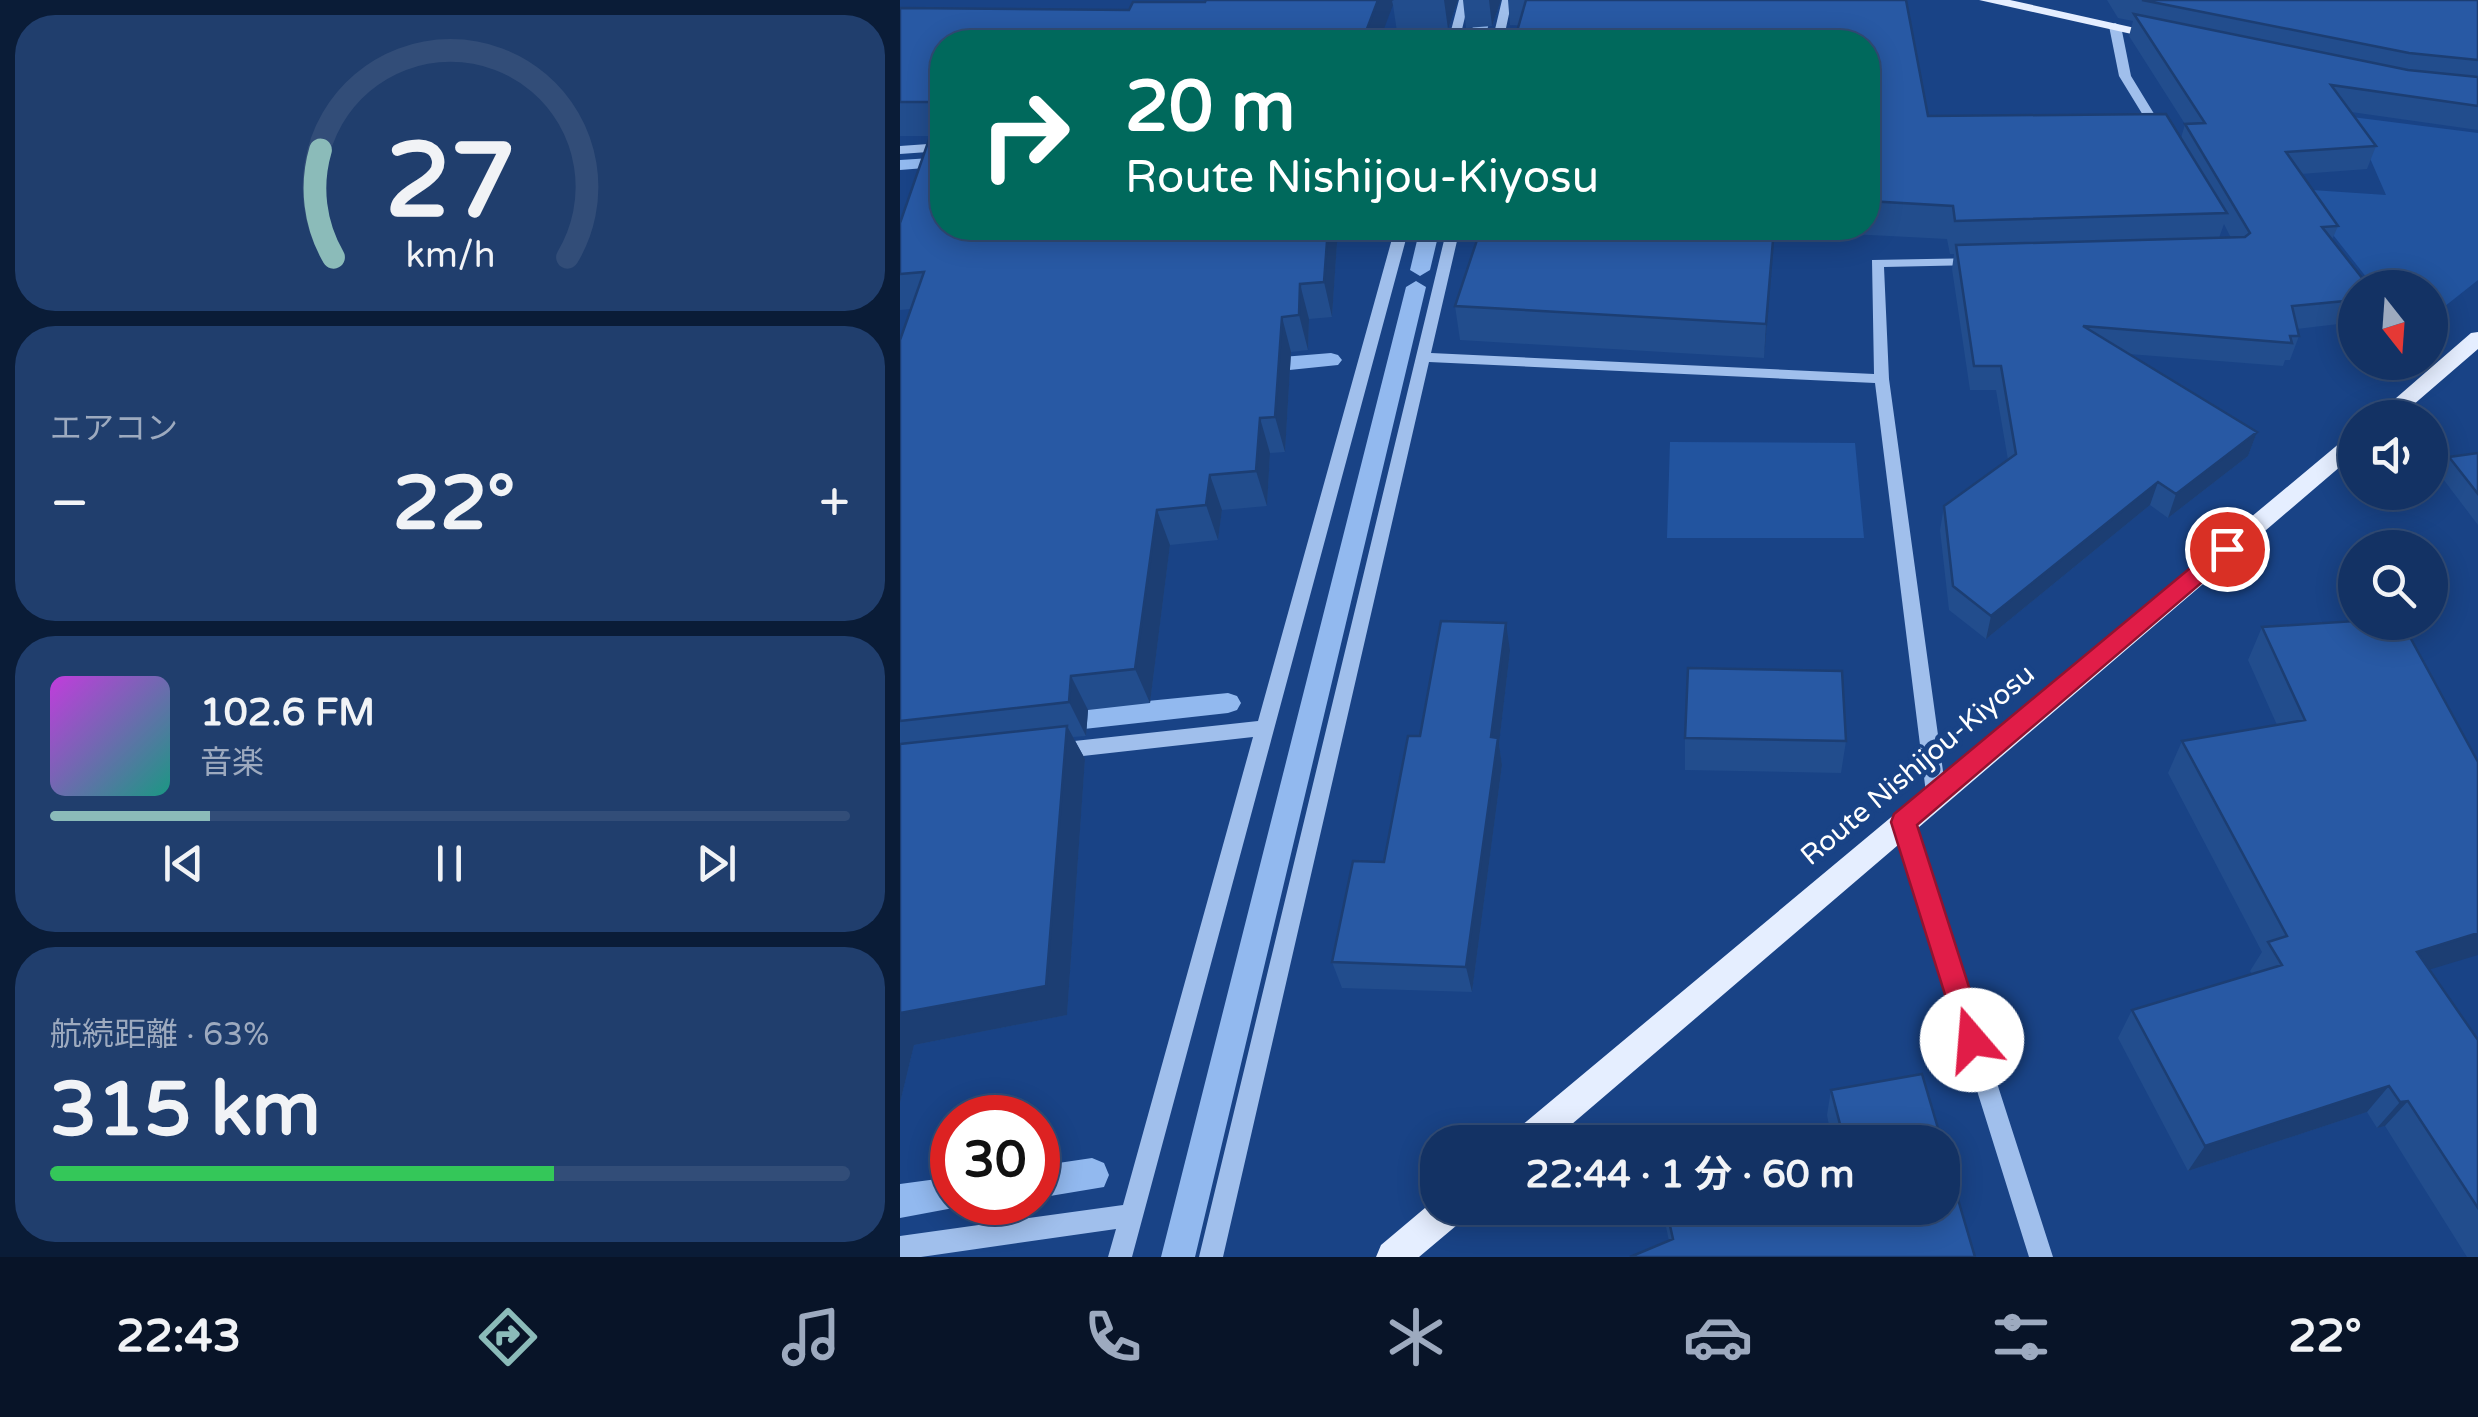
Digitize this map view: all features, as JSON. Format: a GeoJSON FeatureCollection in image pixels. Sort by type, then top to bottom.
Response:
{"type":"FeatureCollection","features":[{"type":"Feature","properties":{"kind":"main road"},"geometry":{"type":"LineString","coordinates":[[1987,0],[2172,38]]}},
{"type":"Feature","properties":{"kind":"main road"},"geometry":{"type":"LineString","coordinates":[[2405,400],[2478,338]]}},
{"type":"Feature","properties":{"kind":"main road","name":"Route Nishijou-Kiyosu"},"geometry":{"type":"LineString","coordinates":[[1546,1125],[2338,456]]}},
{"type":"Feature","properties":{"kind":"main road"},"geometry":{"type":"LineString","coordinates":[[1393,1257],[1430,1225]]}},
{"type":"Feature","properties":{"kind":"street"},"geometry":{"type":"LineString","coordinates":[[1456,30],[1464,0]]}},
{"type":"Feature","properties":{"kind":"street"},"geometry":{"type":"LineString","coordinates":[[1500,30],[1507,0]]}},
{"type":"Feature","properties":{"kind":"street"},"geometry":{"type":"LineString","coordinates":[[2115,26],[2126,76],[2174,157]]}},
{"type":"Feature","properties":{"kind":"street"},"geometry":{"type":"LineString","coordinates":[[900,150],[930,147]]}},
{"type":"Feature","properties":{"kind":"street"},"geometry":{"type":"LineString","coordinates":[[1120,1257],[1399,240]]}},
{"type":"Feature","properties":{"kind":"street"},"geometry":{"type":"LineString","coordinates":[[1211,1257],[1450,240]]}},
{"type":"Feature","properties":{"kind":"street"},"geometry":{"type":"LineString","coordinates":[[1936,794],[1882,379],[1876,263],[1995,260]]}},
{"type":"Feature","properties":{"kind":"street"},"geometry":{"type":"LineString","coordinates":[[1423,357],[1882,379]]}},
{"type":"Feature","properties":{"kind":"street"},"geometry":{"type":"LineString","coordinates":[[1034,753],[1265,728]]}},
{"type":"Feature","properties":{"kind":"street"},"geometry":{"type":"LineString","coordinates":[[1903,822],[2041,1257]]}},
{"type":"Feature","properties":{"kind":"street"},"geometry":{"type":"LineString","coordinates":[[900,1248],[1132,1215]]}},
{"type":"Feature","properties":{"kind":"shaded area"},"geometry":{"type":"Polygon","coordinates":[[[2352,117],[2478,133],[2478,280],[2448,304],[2448,270],[2361,270],[2297,189],[2386,195],[2352,117]]]}},
{"type":"Feature","properties":{"kind":"shaded area"},"geometry":{"type":"Polygon","coordinates":[[[1670,442],[1855,443],[1864,538],[1667,538],[1670,442]]]}},
{"type":"Feature","properties":{"kind":"building"},"geometry":{"type":"Polygon","coordinates":[[[1378,0],[1367,30],[930,30],[930,102],[900,102],[900,8],[1129,10],[1133,2],[1378,0]]]}},
{"type":"Feature","properties":{"kind":"building"},"geometry":{"type":"Polygon","coordinates":[[[1526,0],[1906,0],[1928,116],[2166,114],[2227,213],[1955,221],[1953,206],[1880,202],[1880,30],[1517,30],[1526,0]]]}},
{"type":"Feature","properties":{"kind":"building"},"geometry":{"type":"Polygon","coordinates":[[[2142,0],[2478,0],[2478,60],[2409,53],[2142,0]]]}},
{"type":"Feature","properties":{"kind":"building"},"geometry":{"type":"Polygon","coordinates":[[[2134,14],[2408,70],[2478,77],[2478,106],[2331,85],[2376,146],[2286,152],[2338,226],[2322,227],[2356,270],[2338,270],[2338,302],[2292,306],[2299,336],[2290,336],[2292,343],[2083,326],[2257,432],[2176,494],[2158,482],[1991,616],[1953,586],[1944,506],[2016,454],[2001,366],[1974,366],[1956,245],[2245,237],[2250,233],[2185,124],[2205,123],[2134,14]]]}},
{"type":"Feature","properties":{"kind":"building"},"geometry":{"type":"Polygon","coordinates":[[[930,137],[930,240],[1327,240],[1324,282],[1300,284],[1299,315],[1282,317],[1275,417],[1260,418],[1256,471],[1210,475],[1206,505],[1157,510],[1135,669],[1071,676],[1069,702],[900,721],[900,340],[924,272],[900,274],[900,223],[930,137]]]}},
{"type":"Feature","properties":{"kind":"building"},"geometry":{"type":"Polygon","coordinates":[[[1477,240],[1773,240],[1766,324],[1455,306],[1477,240]]]}},
{"type":"Feature","properties":{"kind":"building"},"geometry":{"type":"Polygon","coordinates":[[[2478,453],[2478,494],[2449,457],[2478,453]]]}},
{"type":"Feature","properties":{"kind":"building"},"geometry":{"type":"Polygon","coordinates":[[[1441,621],[1506,623],[1491,737],[1498,738],[1466,967],[1332,962],[1353,861],[1384,862],[1408,736],[1420,736],[1441,621]]]}},
{"type":"Feature","properties":{"kind":"building"},"geometry":{"type":"Polygon","coordinates":[[[2338,622],[2338,640],[2412,640],[2478,762],[2478,933],[2417,952],[2478,1040],[2478,1208],[2408,1101],[2400,1102],[2389,1086],[2205,1146],[2132,1010],[2282,965],[2268,942],[2287,936],[2182,741],[2305,720],[2262,627],[2338,622]]]}},
{"type":"Feature","properties":{"kind":"building"},"geometry":{"type":"Polygon","coordinates":[[[1688,668],[1842,671],[1846,741],[1685,738],[1688,668]]]}},
{"type":"Feature","properties":{"kind":"building"},"geometry":{"type":"Polygon","coordinates":[[[1067,726],[1046,986],[900,1013],[900,744],[1067,726]]]}},
{"type":"Feature","properties":{"kind":"building"},"geometry":{"type":"Polygon","coordinates":[[[1922,1074],[1937,1125],[1840,1125],[1831,1090],[1922,1074]]]}},
{"type":"Feature","properties":{"kind":"building"},"geometry":{"type":"Polygon","coordinates":[[[1960,1206],[1975,1257],[1630,1257],[1673,1239],[1670,1225],[1960,1225],[1960,1206]]]}},
{"type":"Feature","properties":{"kind":"waterway"},"geometry":{"type":"LineString","coordinates":[[1479,30],[1481,23]]}},
{"type":"Feature","properties":{"kind":"waterway"},"geometry":{"type":"LineString","coordinates":[[900,165],[930,163]]}},
{"type":"Feature","properties":{"kind":"waterway"},"geometry":{"type":"LineString","coordinates":[[1420,270],[1427,240]]}},
{"type":"Feature","properties":{"kind":"waterway"},"geometry":{"type":"LineString","coordinates":[[1178,1257],[1416,287]]}},
{"type":"Feature","properties":{"kind":"waterway"},"geometry":{"type":"LineString","coordinates":[[1259,366],[1331,360]]}},
{"type":"Feature","properties":{"kind":"waterway"},"geometry":{"type":"LineString","coordinates":[[1057,721],[1228,703]]}},
{"type":"Feature","properties":{"kind":"waterway"},"geometry":{"type":"LineString","coordinates":[[1060,1179],[1092,1175]]}},
{"type":"Feature","properties":{"kind":"waterway"},"geometry":{"type":"LineString","coordinates":[[900,1201],[930,1197]]}},
{"type":"Feature","properties":{"kind":"route"},"geometry":{"type":"LineString","coordinates":[[1972,1040],[1903,822],[2227,549]]}}]}
